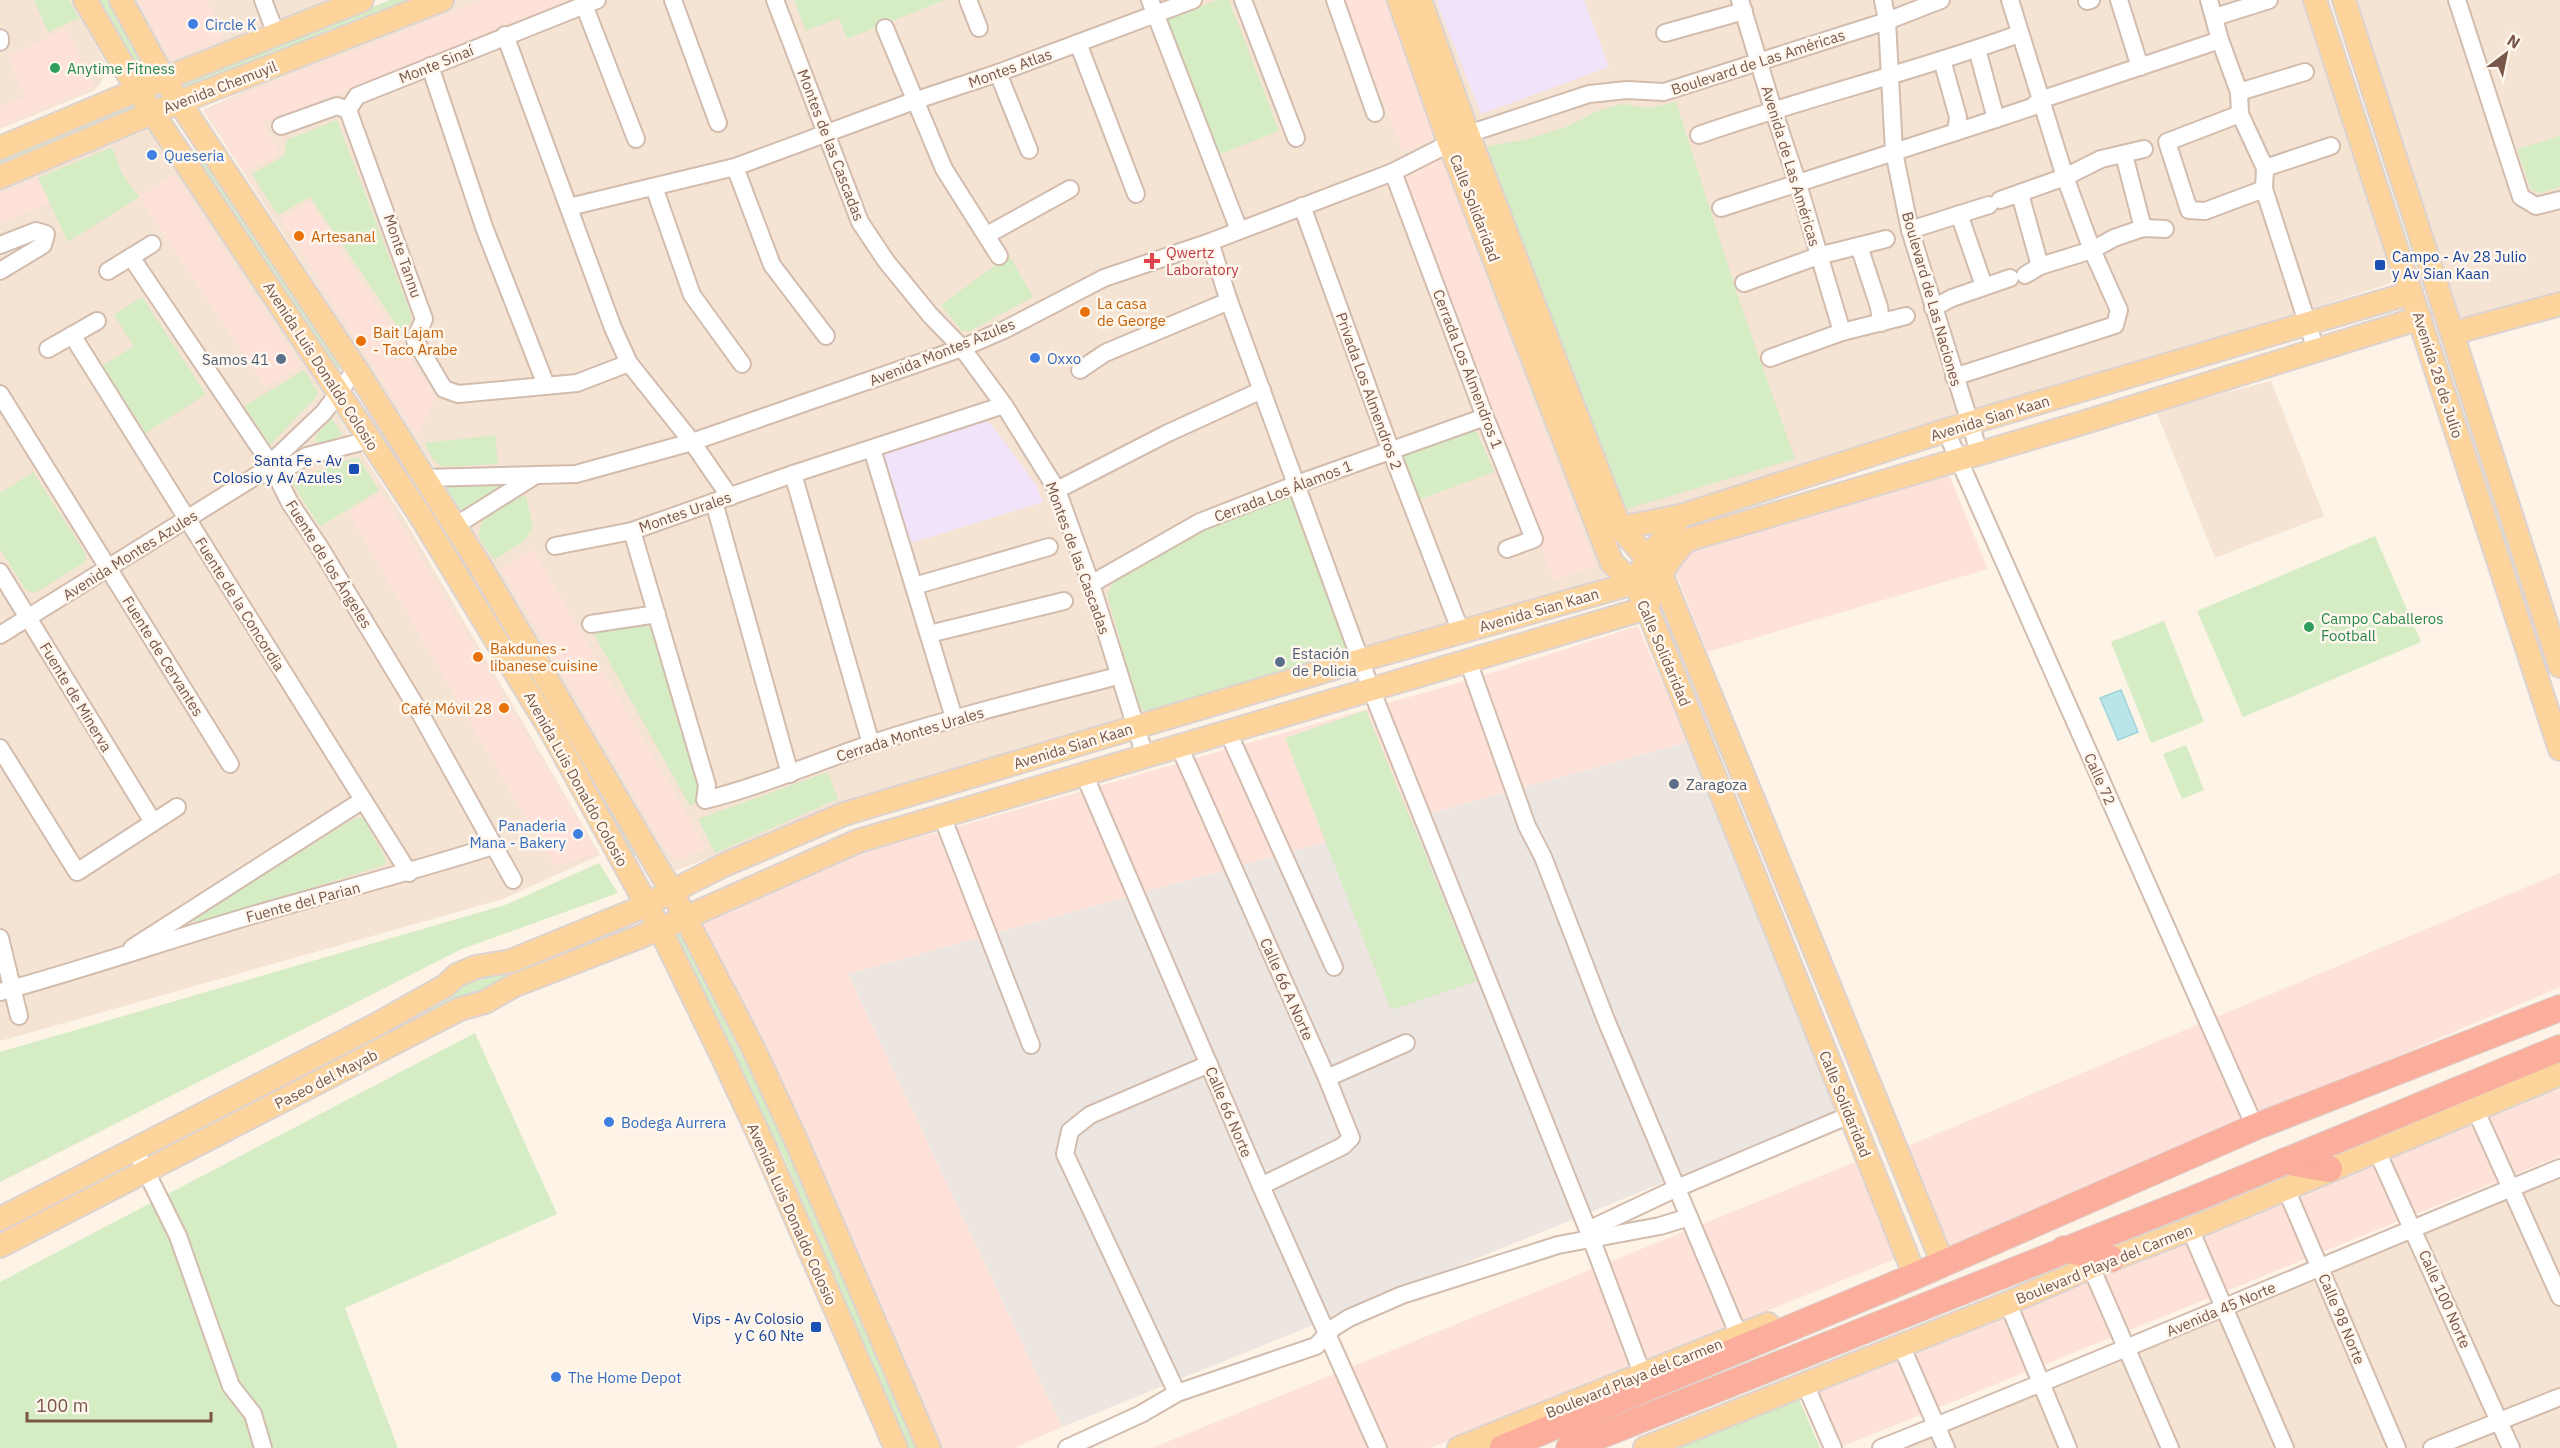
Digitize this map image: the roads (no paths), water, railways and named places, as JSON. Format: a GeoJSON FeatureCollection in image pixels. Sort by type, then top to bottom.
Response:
{"type":"FeatureCollection","features":[{"type":"Feature","properties":{"kind":"highway"},"geometry":{"type":"LineString","coordinates":[[1569,1448],[1844,1305],[2255,1127],[2560,1008]]}},
{"type":"Feature","properties":{"kind":"highway"},"geometry":{"type":"LineString","coordinates":[[1503,1448],[1599,1431],[1849,1335],[2552,1056]]}},
{"type":"Feature","properties":{"kind":"highway"},"geometry":{"type":"LineString","coordinates":[[2285,1161],[2330,1170]]}},
{"type":"Feature","properties":{"kind":"highway"},"geometry":{"type":"LineString","coordinates":[[2064,1249],[2101,1263]]}},
{"type":"Feature","properties":{"kind":"main road","name":"Avenida Luis Donaldo Colosio"},"geometry":{"type":"LineString","coordinates":[[85,0],[138,91],[420,515],[553,734],[645,906],[660,929],[766,1150],[896,1448]]}},
{"type":"Feature","properties":{"kind":"main road","name":"Avenida Luis Donaldo Colosio"},"geometry":{"type":"LineString","coordinates":[[121,0],[164,79],[356,369],[479,564],[672,892],[753,1048],[795,1138],[929,1448]]}},
{"type":"Feature","properties":{"kind":"main road","name":"Avenida Chemuyil"},"geometry":{"type":"LineString","coordinates":[[0,148],[164,79],[362,0]]}},
{"type":"Feature","properties":{"kind":"main road","name":"Avenida Chemuyil"},"geometry":{"type":"LineString","coordinates":[[0,177],[154,112],[442,0]]}},
{"type":"Feature","properties":{"kind":"main road","name":"Calle Solidaridad"},"geometry":{"type":"LineString","coordinates":[[1399,0],[1459,138],[1620,528],[1654,566],[1943,1264]]}},
{"type":"Feature","properties":{"kind":"main road","name":"Calle Solidaridad"},"geometry":{"type":"LineString","coordinates":[[1420,0],[1459,138],[1612,563],[1634,583],[1647,608],[1915,1276]]}},
{"type":"Feature","properties":{"kind":"main road","name":"Avenida 28 de Julio"},"geometry":{"type":"LineString","coordinates":[[2315,0],[2560,749]]}},
{"type":"Feature","properties":{"kind":"main road","name":"Avenida 28 de Julio"},"geometry":{"type":"LineString","coordinates":[[2344,0],[2560,666]]}},
{"type":"Feature","properties":{"kind":"main road"},"geometry":{"type":"LineString","coordinates":[[2354,119],[2358,111],[2367,106],[2380,111]]}},
{"type":"Feature","properties":{"kind":"main road"},"geometry":{"type":"LineString","coordinates":[[181,154],[204,138]]}},
{"type":"Feature","properties":{"kind":"main road","name":"Avenida Sian Kaan"},"geometry":{"type":"LineString","coordinates":[[660,929],[858,841],[1647,608],[1654,566],[1681,516],[1969,423],[2411,293]]}},
{"type":"Feature","properties":{"kind":"main road"},"geometry":{"type":"LineString","coordinates":[[2453,333],[2560,304]]}},
{"type":"Feature","properties":{"kind":"main road","name":"Avenida Sian Kaan"},"geometry":{"type":"LineString","coordinates":[[645,906],[724,865],[844,814],[1360,660],[1634,583],[1687,540],[2420,318]]}},
{"type":"Feature","properties":{"kind":"main road"},"geometry":{"type":"LineString","coordinates":[[2473,481],[2487,484],[2498,473]]}},
{"type":"Feature","properties":{"kind":"main road"},"geometry":{"type":"LineString","coordinates":[[420,515],[455,526]]}},
{"type":"Feature","properties":{"kind":"main road"},"geometry":{"type":"LineString","coordinates":[[1620,528],[1681,516]]}},
{"type":"Feature","properties":{"kind":"main road"},"geometry":{"type":"LineString","coordinates":[[459,577],[479,564]]}},
{"type":"Feature","properties":{"kind":"main road"},"geometry":{"type":"LineString","coordinates":[[753,852],[767,881]]}},
{"type":"Feature","properties":{"kind":"main road","name":"Paseo del Mayab"},"geometry":{"type":"LineString","coordinates":[[0,1219],[374,1026],[445,986],[457,975],[476,966],[511,961],[645,906]]}},
{"type":"Feature","properties":{"kind":"main road","name":"Paseo del Mayab"},"geometry":{"type":"LineString","coordinates":[[0,1246],[460,1009],[485,1002],[513,986],[660,929]]}},
{"type":"Feature","properties":{"kind":"main road","name":"Boulevard Playa del Carmen"},"geometry":{"type":"LineString","coordinates":[[1645,1448],[2190,1229],[2560,1074]]}},
{"type":"Feature","properties":{"kind":"main road"},"geometry":{"type":"LineString","coordinates":[[1850,1115],[1878,1106]]}},
{"type":"Feature","properties":{"kind":"main road"},"geometry":{"type":"LineString","coordinates":[[1864,1149],[1892,1139]]}},
{"type":"Feature","properties":{"kind":"main road","name":"Boulevard Playa del Carmen"},"geometry":{"type":"LineString","coordinates":[[1459,1448],[1819,1303],[1844,1305]]}},
{"type":"Feature","properties":{"kind":"street"},"geometry":{"type":"LineString","coordinates":[[263,0],[276,34]]}},
{"type":"Feature","properties":{"kind":"street"},"geometry":{"type":"LineString","coordinates":[[673,0],[718,123]]}},
{"type":"Feature","properties":{"kind":"street","name":"Montes de las Cascadas"},"geometry":{"type":"LineString","coordinates":[[775,0],[860,222],[893,270],[930,315],[962,348],[1004,405],[1057,490],[1091,584],[1144,756]]}},
{"type":"Feature","properties":{"kind":"street"},"geometry":{"type":"LineString","coordinates":[[968,0],[979,27]]}},
{"type":"Feature","properties":{"kind":"street","name":"Montes Atlas"},"geometry":{"type":"LineString","coordinates":[[826,134],[1078,43],[1153,6],[1193,0]]}},
{"type":"Feature","properties":{"kind":"street"},"geometry":{"type":"LineString","coordinates":[[1243,0],[1296,138]]}},
{"type":"Feature","properties":{"kind":"street"},"geometry":{"type":"LineString","coordinates":[[1335,0],[1375,113]]}},
{"type":"Feature","properties":{"kind":"street","name":"Boulevard de Las Naciones"},"geometry":{"type":"LineString","coordinates":[[1883,0],[1887,21],[1894,152],[1910,230],[1954,377],[1980,452]]}},
{"type":"Feature","properties":{"kind":"street","name":"Boulevard de Las Américas"},"geometry":{"type":"LineString","coordinates":[[1459,138],[1589,94],[1628,90],[1664,92],[1887,21],[1941,0]]}},
{"type":"Feature","properties":{"kind":"street"},"geometry":{"type":"LineString","coordinates":[[1954,377],[2115,325],[2119,310],[2092,250],[2065,177],[2010,0]]}},
{"type":"Feature","properties":{"kind":"street"},"geometry":{"type":"LineString","coordinates":[[2119,0],[2140,67]]}},
{"type":"Feature","properties":{"kind":"street"},"geometry":{"type":"LineString","coordinates":[[2209,0],[2220,40],[2239,92],[2241,114],[2265,168],[2264,189],[2316,350]]}},
{"type":"Feature","properties":{"kind":"street"},"geometry":{"type":"LineString","coordinates":[[2215,17],[2269,0]]}},
{"type":"Feature","properties":{"kind":"street"},"geometry":{"type":"LineString","coordinates":[[2457,0],[2521,197],[2536,206],[2560,200]]}},
{"type":"Feature","properties":{"kind":"street"},"geometry":{"type":"LineString","coordinates":[[590,2],[636,139]]}},
{"type":"Feature","properties":{"kind":"street","name":"Monte Sinaí"},"geometry":{"type":"LineString","coordinates":[[348,110],[357,96],[590,2]]}},
{"type":"Feature","properties":{"kind":"street"},"geometry":{"type":"LineString","coordinates":[[1665,33],[1742,5]]}},
{"type":"Feature","properties":{"kind":"street","name":"Avenida de Las Américas"},"geometry":{"type":"LineString","coordinates":[[1742,5],[1842,332]]}},
{"type":"Feature","properties":{"kind":"street"},"geometry":{"type":"LineString","coordinates":[[1153,6],[1239,230]]}},
{"type":"Feature","properties":{"kind":"street"},"geometry":{"type":"LineString","coordinates":[[885,28],[944,169],[999,256]]}},
{"type":"Feature","properties":{"kind":"street"},"geometry":{"type":"LineString","coordinates":[[1699,135],[1773,109],[1890,76],[2019,34]]}},
{"type":"Feature","properties":{"kind":"street"},"geometry":{"type":"LineString","coordinates":[[505,35],[613,328],[629,363],[692,442],[722,500],[753,639],[790,774]]}},
{"type":"Feature","properties":{"kind":"street"},"geometry":{"type":"LineString","coordinates":[[0,38],[2,42],[0,42]]}},
{"type":"Feature","properties":{"kind":"street"},"geometry":{"type":"LineString","coordinates":[[1722,208],[1996,119],[2032,106],[2040,100],[2220,40]]}},
{"type":"Feature","properties":{"kind":"street"},"geometry":{"type":"LineString","coordinates":[[1078,43],[1136,194]]}},
{"type":"Feature","properties":{"kind":"street"},"geometry":{"type":"LineString","coordinates":[[1977,49],[1996,119]]}},
{"type":"Feature","properties":{"kind":"street"},"geometry":{"type":"LineString","coordinates":[[1942,60],[1958,117],[1956,132]]}},
{"type":"Feature","properties":{"kind":"street"},"geometry":{"type":"LineString","coordinates":[[430,66],[484,227],[546,385]]}},
{"type":"Feature","properties":{"kind":"street"},"geometry":{"type":"LineString","coordinates":[[2239,92],[2305,72]]}},
{"type":"Feature","properties":{"kind":"street"},"geometry":{"type":"LineString","coordinates":[[998,73],[1029,150]]}},
{"type":"Feature","properties":{"kind":"street"},"geometry":{"type":"LineString","coordinates":[[281,126],[337,106],[348,110]]}},
{"type":"Feature","properties":{"kind":"street","name":"Monte Tannu"},"geometry":{"type":"LineString","coordinates":[[348,110],[424,318],[415,340],[444,389],[458,394],[577,382],[629,363]]}},
{"type":"Feature","properties":{"kind":"street"},"geometry":{"type":"LineString","coordinates":[[2241,114],[2167,142],[2189,210],[2205,211],[2264,189]]}},
{"type":"Feature","properties":{"kind":"street"},"geometry":{"type":"LineString","coordinates":[[568,207],[735,167],[826,134]]}},
{"type":"Feature","properties":{"kind":"street","name":"Avenida Montes Azules"},"geometry":{"type":"LineString","coordinates":[[424,478],[576,474],[692,442],[962,348],[1006,329],[1104,278],[1210,242],[1393,172],[1459,138]]}},
{"type":"Feature","properties":{"kind":"street"},"geometry":{"type":"LineString","coordinates":[[2265,168],[2331,146]]}},
{"type":"Feature","properties":{"kind":"street"},"geometry":{"type":"LineString","coordinates":[[1910,230],[2020,194],[2065,177],[2101,159],[2144,149]]}},
{"type":"Feature","properties":{"kind":"street"},"geometry":{"type":"LineString","coordinates":[[2124,155],[2143,228]]}},
{"type":"Feature","properties":{"kind":"street"},"geometry":{"type":"LineString","coordinates":[[735,167],[772,265],[826,336]]}},
{"type":"Feature","properties":{"kind":"street","name":"Cerrada Los Almendros 1"},"geometry":{"type":"LineString","coordinates":[[1393,172],[1485,417],[1534,539],[1507,549]]}},
{"type":"Feature","properties":{"kind":"street"},"geometry":{"type":"LineString","coordinates":[[654,187],[692,296],[742,364]]}},
{"type":"Feature","properties":{"kind":"street"},"geometry":{"type":"LineString","coordinates":[[987,235],[1071,189]]}},
{"type":"Feature","properties":{"kind":"street"},"geometry":{"type":"LineString","coordinates":[[2020,194],[2040,266]]}},
{"type":"Feature","properties":{"kind":"street","name":"Privada Los Almendros 2"},"geometry":{"type":"LineString","coordinates":[[1302,206],[1391,451],[1461,632]]}},
{"type":"Feature","properties":{"kind":"street"},"geometry":{"type":"LineString","coordinates":[[1959,214],[1984,286]]}},
{"type":"Feature","properties":{"kind":"street"},"geometry":{"type":"LineString","coordinates":[[1933,308],[1952,297],[2018,277],[2040,266],[2092,250],[2114,238],[2143,228],[2165,229]]}},
{"type":"Feature","properties":{"kind":"street"},"geometry":{"type":"LineString","coordinates":[[0,245],[36,231],[46,234],[43,245],[0,271]]}},
{"type":"Feature","properties":{"kind":"street"},"geometry":{"type":"LineString","coordinates":[[1744,283],[1818,256],[1886,239]]}},
{"type":"Feature","properties":{"kind":"street"},"geometry":{"type":"LineString","coordinates":[[1210,242],[1229,301],[1371,689],[1590,1235],[1642,1373]]}},
{"type":"Feature","properties":{"kind":"street"},"geometry":{"type":"LineString","coordinates":[[108,271],[152,244]]}},
{"type":"Feature","properties":{"kind":"street"},"geometry":{"type":"LineString","coordinates":[[1859,246],[1879,307],[1881,323]]}},
{"type":"Feature","properties":{"kind":"street","name":"Fuente de los Ángeles"},"geometry":{"type":"LineString","coordinates":[[130,257],[319,546],[420,713],[513,880]]}},
{"type":"Feature","properties":{"kind":"street"},"geometry":{"type":"LineString","coordinates":[[1080,370],[1106,353],[1229,301]]}},
{"type":"Feature","properties":{"kind":"street"},"geometry":{"type":"LineString","coordinates":[[1770,358],[1842,332],[1906,316]]}},
{"type":"Feature","properties":{"kind":"street"},"geometry":{"type":"LineString","coordinates":[[48,349],[97,321]]}},
{"type":"Feature","properties":{"kind":"street","name":"Fuente de la Concordia"},"geometry":{"type":"LineString","coordinates":[[72,335],[409,873]]}},
{"type":"Feature","properties":{"kind":"street","name":"Avenida Montes Azules"},"geometry":{"type":"LineString","coordinates":[[268,471],[324,412],[356,369]]}},
{"type":"Feature","properties":{"kind":"street"},"geometry":{"type":"LineString","coordinates":[[1057,490],[1168,433],[1262,390]]}},
{"type":"Feature","properties":{"kind":"street","name":"Fuente de Cervantes"},"geometry":{"type":"LineString","coordinates":[[0,394],[230,764]]}},
{"type":"Feature","properties":{"kind":"street","name":"Montes Urales"},"geometry":{"type":"LineString","coordinates":[[705,800],[707,785],[632,531],[793,474],[1004,405]]}},
{"type":"Feature","properties":{"kind":"street","name":"Cerrada Los Álamos 1"},"geometry":{"type":"LineString","coordinates":[[1091,584],[1200,522],[1297,484],[1485,417]]}},
{"type":"Feature","properties":{"kind":"street","name":"Calle 72"},"geometry":{"type":"LineString","coordinates":[[1946,431],[2255,1127]]}},
{"type":"Feature","properties":{"kind":"street","name":"Avenida Montes Azules"},"geometry":{"type":"LineString","coordinates":[[0,634],[268,471],[307,456],[369,440]]}},
{"type":"Feature","properties":{"kind":"street"},"geometry":{"type":"LineString","coordinates":[[872,449],[954,718]]}},
{"type":"Feature","properties":{"kind":"street"},"geometry":{"type":"LineString","coordinates":[[793,474],[871,744]]}},
{"type":"Feature","properties":{"kind":"street"},"geometry":{"type":"LineString","coordinates":[[455,526],[536,475]]}},
{"type":"Feature","properties":{"kind":"street"},"geometry":{"type":"LineString","coordinates":[[555,546],[632,531]]}},
{"type":"Feature","properties":{"kind":"street"},"geometry":{"type":"LineString","coordinates":[[914,586],[1049,548]]}},
{"type":"Feature","properties":{"kind":"street","name":"Fuente de Minerva"},"geometry":{"type":"LineString","coordinates":[[0,572],[153,822]]}},
{"type":"Feature","properties":{"kind":"street"},"geometry":{"type":"LineString","coordinates":[[929,634],[1064,601]]}},
{"type":"Feature","properties":{"kind":"street"},"geometry":{"type":"LineString","coordinates":[[591,624],[657,614]]}},
{"type":"Feature","properties":{"kind":"street"},"geometry":{"type":"LineString","coordinates":[[1468,661],[1527,826],[1543,857],[1606,1020],[1739,1336]]}},
{"type":"Feature","properties":{"kind":"street","name":"Cerrada Montes Urales"},"geometry":{"type":"LineString","coordinates":[[705,800],[790,774],[871,744],[954,718],[1118,676]]}},
{"type":"Feature","properties":{"kind":"street"},"geometry":{"type":"LineString","coordinates":[[1228,732],[1334,967]]}},
{"type":"Feature","properties":{"kind":"street","name":"Calle 66 A Norte"},"geometry":{"type":"LineString","coordinates":[[1179,746],[1327,1078],[1351,1138],[1348,1143],[1261,1186]]}},
{"type":"Feature","properties":{"kind":"street"},"geometry":{"type":"LineString","coordinates":[[0,748],[77,872],[177,807]]}},
{"type":"Feature","properties":{"kind":"street","name":"Calle 66 Norte"},"geometry":{"type":"LineString","coordinates":[[1084,774],[1326,1336],[1378,1448]]}},
{"type":"Feature","properties":{"kind":"street","name":"Fuente del Parian"},"geometry":{"type":"LineString","coordinates":[[113,960],[363,800]]}},
{"type":"Feature","properties":{"kind":"street"},"geometry":{"type":"LineString","coordinates":[[942,816],[1031,1045]]}},
{"type":"Feature","properties":{"kind":"street","name":"Fuente del Parian"},"geometry":{"type":"LineString","coordinates":[[6,991],[113,960],[253,915],[409,873],[494,846]]}},
{"type":"Feature","properties":{"kind":"street"},"geometry":{"type":"LineString","coordinates":[[0,938],[6,991],[19,1016]]}},
{"type":"Feature","properties":{"kind":"street"},"geometry":{"type":"LineString","coordinates":[[1327,1078],[1406,1043]]}},
{"type":"Feature","properties":{"kind":"street"},"geometry":{"type":"LineString","coordinates":[[1177,1393],[1065,1154],[1070,1131],[1089,1115],[1209,1064]]}},
{"type":"Feature","properties":{"kind":"street"},"geometry":{"type":"LineString","coordinates":[[2476,1111],[2560,1298]]}},
{"type":"Feature","properties":{"kind":"street"},"geometry":{"type":"LineString","coordinates":[[1590,1235],[1677,1188],[1850,1115]]}},
{"type":"Feature","properties":{"kind":"street"},"geometry":{"type":"LineString","coordinates":[[135,1149],[178,1236],[231,1386],[253,1414],[262,1448]]}},
{"type":"Feature","properties":{"kind":"street","name":"Calle 100 Norte"},"geometry":{"type":"LineString","coordinates":[[2377,1151],[2511,1448]]}},
{"type":"Feature","properties":{"kind":"street","name":"Avenida 45 Norte"},"geometry":{"type":"LineString","coordinates":[[1881,1448],[2127,1349],[2560,1168]]}},
{"type":"Feature","properties":{"kind":"street","name":"Calle 98 Norte"},"geometry":{"type":"LineString","coordinates":[[2286,1189],[2397,1448]]}},
{"type":"Feature","properties":{"kind":"street"},"geometry":{"type":"LineString","coordinates":[[1066,1448],[1141,1414],[1177,1393],[1317,1346],[1333,1328],[1349,1318],[1402,1295],[1590,1235],[1660,1226],[1689,1217]]}},
{"type":"Feature","properties":{"kind":"street"},"geometry":{"type":"LineString","coordinates":[[2190,1229],[2285,1448]]}},
{"type":"Feature","properties":{"kind":"street"},"geometry":{"type":"LineString","coordinates":[[2101,1263],[2127,1349],[2170,1448]]}},
{"type":"Feature","properties":{"kind":"street"},"geometry":{"type":"LineString","coordinates":[[2008,1303],[2068,1448]]}},
{"type":"Feature","properties":{"kind":"street"},"geometry":{"type":"LineString","coordinates":[[1901,1345],[1946,1448]]}},
{"type":"Feature","properties":{"kind":"street"},"geometry":{"type":"LineString","coordinates":[[1805,1384],[1833,1448]]}},
{"type":"Feature","properties":{"kind":"street"},"geometry":{"type":"LineString","coordinates":[[2432,1448],[2560,1396]]}},
{"type":"Feature","properties":{"kind":"water"},"geometry":{"type":"Polygon","coordinates":[[[2121,690],[2138,732],[2118,740],[2100,698],[2121,690]]]}},
{"type":"Feature","properties":{"kind":"place","name":"Circle K"},"geometry":{"type":"Point","coordinates":[193,24]}},
{"type":"Feature","properties":{"kind":"place","name":"Anytime Fitness"},"geometry":{"type":"Point","coordinates":[55,68]}},
{"type":"Feature","properties":{"kind":"place","name":"Queseria"},"geometry":{"type":"Point","coordinates":[152,155]}},
{"type":"Feature","properties":{"kind":"place","name":"Artesanal"},"geometry":{"type":"Point","coordinates":[299,236]}},
{"type":"Feature","properties":{"kind":"place","name":"Qwertz Laboratory"},"geometry":{"type":"Point","coordinates":[1152,261]}},
{"type":"Feature","properties":{"kind":"place","name":"Campo - Av 28 Julio y Av Sian Kaan"},"geometry":{"type":"Point","coordinates":[2380,265]}},
{"type":"Feature","properties":{"kind":"place","name":"La casa de George"},"geometry":{"type":"Point","coordinates":[1085,312]}},
{"type":"Feature","properties":{"kind":"place","name":"Bait Lajam - Taco Arabe"},"geometry":{"type":"Point","coordinates":[361,341]}},
{"type":"Feature","properties":{"kind":"place","name":"Oxxo"},"geometry":{"type":"Point","coordinates":[1035,358]}},
{"type":"Feature","properties":{"kind":"place","name":"Samos 41"},"geometry":{"type":"Point","coordinates":[281,359]}},
{"type":"Feature","properties":{"kind":"place","name":"Santa Fe - Av Colosio y Av Azules"},"geometry":{"type":"Point","coordinates":[354,469]}},
{"type":"Feature","properties":{"kind":"place","name":"Campo Caballeros Football"},"geometry":{"type":"Point","coordinates":[2309,627]}},
{"type":"Feature","properties":{"kind":"place","name":"Bakdunes - libanese cuisine"},"geometry":{"type":"Point","coordinates":[478,657]}},
{"type":"Feature","properties":{"kind":"place","name":"Estación de Policia"},"geometry":{"type":"Point","coordinates":[1280,662]}},
{"type":"Feature","properties":{"kind":"place","name":"Café Móvil 28"},"geometry":{"type":"Point","coordinates":[504,708]}},
{"type":"Feature","properties":{"kind":"place","name":"Zaragoza"},"geometry":{"type":"Point","coordinates":[1674,784]}},
{"type":"Feature","properties":{"kind":"place","name":"Panaderia Mana - Bakery"},"geometry":{"type":"Point","coordinates":[578,834]}},
{"type":"Feature","properties":{"kind":"place","name":"Bodega Aurrera"},"geometry":{"type":"Point","coordinates":[609,1122]}},
{"type":"Feature","properties":{"kind":"place","name":"Vips - Av Colosio y C 60 Nte"},"geometry":{"type":"Point","coordinates":[816,1327]}},
{"type":"Feature","properties":{"kind":"place","name":"The Home Depot"},"geometry":{"type":"Point","coordinates":[556,1377]}}]}
